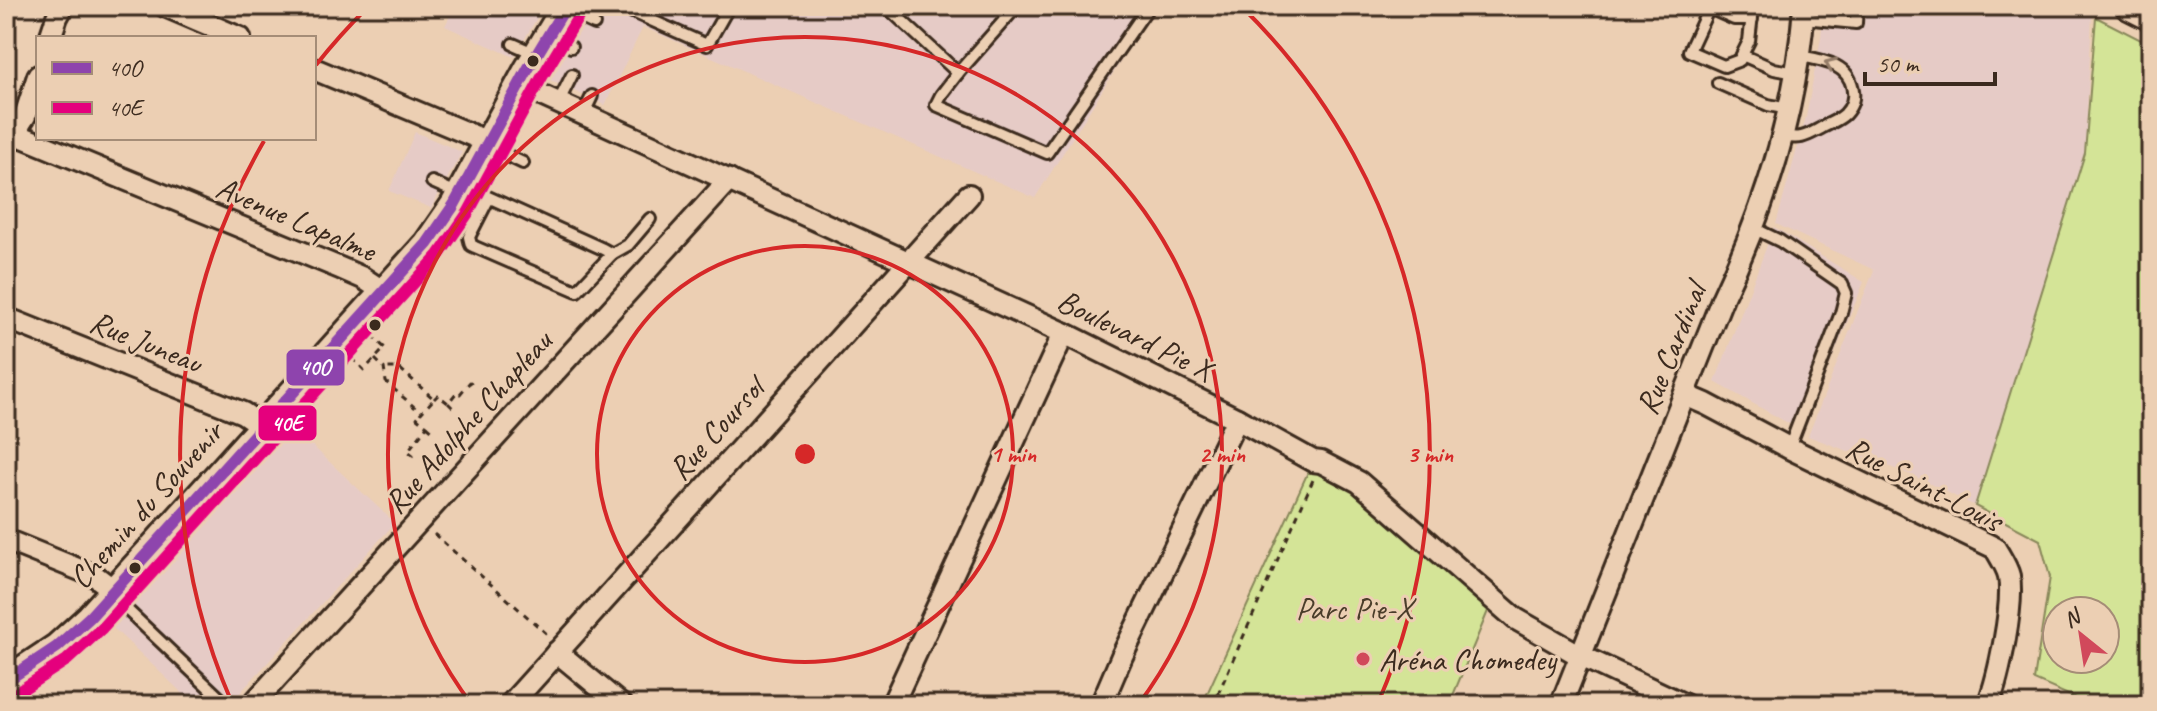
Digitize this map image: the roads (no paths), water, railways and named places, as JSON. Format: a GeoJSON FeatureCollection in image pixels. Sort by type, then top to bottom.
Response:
{"type":"FeatureCollection","features":[{"type":"Feature","properties":{"kind":"street"},"geometry":{"type":"LineString","coordinates":[[51,36],[63,6]]}},
{"type":"Feature","properties":{"kind":"street"},"geometry":{"type":"LineString","coordinates":[[165,6],[235,36]]}},
{"type":"Feature","properties":{"kind":"street"},"geometry":{"type":"LineString","coordinates":[[2129,6],[2151,17]]}},
{"type":"Feature","properties":{"kind":"street","name":"Chemin du Souvenir"},"geometry":{"type":"LineString","coordinates":[[6,681],[68,637],[115,591],[427,244],[462,190],[519,85],[532,44],[565,8]]}},
{"type":"Feature","properties":{"kind":"street","name":"Rue Cardinal"},"geometry":{"type":"LineString","coordinates":[[1561,705],[1751,227],[1789,109],[1804,12]]}},
{"type":"Feature","properties":{"kind":"street"},"geometry":{"type":"LineString","coordinates":[[316,70],[488,142]]}},
{"type":"Feature","properties":{"kind":"street"},"geometry":{"type":"LineString","coordinates":[[9,137],[25,116],[36,82]]}},
{"type":"Feature","properties":{"kind":"street","name":"Boulevard Pie X"},"geometry":{"type":"LineString","coordinates":[[519,85],[558,103],[588,105],[729,180],[1064,333],[1359,482],[1516,619],[1581,656],[1685,705]]}},
{"type":"Feature","properties":{"kind":"street","name":"Avenue Lapalme"},"geometry":{"type":"LineString","coordinates":[[9,137],[340,268],[384,292]]}},
{"type":"Feature","properties":{"kind":"street","name":"Rue Adolphe Chapleau"},"geometry":{"type":"LineString","coordinates":[[252,705],[729,180]]}},
{"type":"Feature","properties":{"kind":"street","name":"Rue Coursol"},"geometry":{"type":"LineString","coordinates":[[510,705],[554,645],[969,195]]}},
{"type":"Feature","properties":{"kind":"street","name":"Rue Juneau"},"geometry":{"type":"LineString","coordinates":[[6,318],[243,413],[262,426]]}},
{"type":"Feature","properties":{"kind":"street"},"geometry":{"type":"LineString","coordinates":[[892,705],[1064,333]]}},
{"type":"Feature","properties":{"kind":"street","name":"Rue Saint-Louis"},"geometry":{"type":"LineString","coordinates":[[1685,395],[1995,548],[2009,573],[2010,602],[1997,684],[1988,705]]}},
{"type":"Feature","properties":{"kind":"street"},"geometry":{"type":"LineString","coordinates":[[1101,705],[1237,419]]}},
{"type":"Feature","properties":{"kind":"street"},"geometry":{"type":"LineString","coordinates":[[6,540],[95,576],[115,591]]}},
{"type":"Feature","properties":{"kind":"street"},"geometry":{"type":"LineString","coordinates":[[554,645],[621,705]]}},
{"type":"Feature","properties":{"kind":"lane"},"geometry":{"type":"LineString","coordinates":[[619,6],[707,45],[729,6]]}},
{"type":"Feature","properties":{"kind":"lane"},"geometry":{"type":"LineString","coordinates":[[886,6],[958,73]]}},
{"type":"Feature","properties":{"kind":"lane"},"geometry":{"type":"LineString","coordinates":[[1017,6],[958,73],[936,105],[1047,153],[1149,6]]}},
{"type":"Feature","properties":{"kind":"lane"},"geometry":{"type":"LineString","coordinates":[[1752,19],[1734,19],[1709,8],[1689,51],[1724,66],[1740,60],[1749,41],[1752,19],[1753,6]]}},
{"type":"Feature","properties":{"kind":"lane"},"geometry":{"type":"LineString","coordinates":[[1804,12],[1856,23],[1857,6]]}},
{"type":"Feature","properties":{"kind":"lane"},"geometry":{"type":"LineString","coordinates":[[565,8],[594,24]]}},
{"type":"Feature","properties":{"kind":"lane"},"geometry":{"type":"LineString","coordinates":[[532,44],[571,47]]}},
{"type":"Feature","properties":{"kind":"lane"},"geometry":{"type":"LineString","coordinates":[[1742,55],[1774,69],[1826,61],[1845,72],[1853,88],[1850,108],[1842,117],[1805,137],[1795,139],[1782,136]]}},
{"type":"Feature","properties":{"kind":"lane"},"geometry":{"type":"LineString","coordinates":[[558,103],[572,75]]}},
{"type":"Feature","properties":{"kind":"lane"},"geometry":{"type":"LineString","coordinates":[[1718,83],[1768,105],[1789,109]]}},
{"type":"Feature","properties":{"kind":"lane"},"geometry":{"type":"LineString","coordinates":[[488,142],[523,163]]}},
{"type":"Feature","properties":{"kind":"lane"},"geometry":{"type":"LineString","coordinates":[[432,182],[489,198],[612,254]]}},
{"type":"Feature","properties":{"kind":"lane"},"geometry":{"type":"LineString","coordinates":[[489,198],[469,237],[471,245],[577,291],[612,254],[628,245],[650,219]]}},
{"type":"Feature","properties":{"kind":"lane"},"geometry":{"type":"LineString","coordinates":[[1751,227],[1780,241],[1842,284],[1846,293],[1789,448]]}},
{"type":"Feature","properties":{"kind":"lane"},"geometry":{"type":"LineString","coordinates":[[115,591],[121,604],[223,701]]}},
{"type":"Feature","properties":{"kind":"place","name":"Aréna Chomedey"},"geometry":{"type":"Point","coordinates":[1363,659]}},
{"type":"Feature","properties":{"kind":"park label","name":"Parc Pie-X"},"geometry":{"type":"Point","coordinates":[1354,608]}}]}
